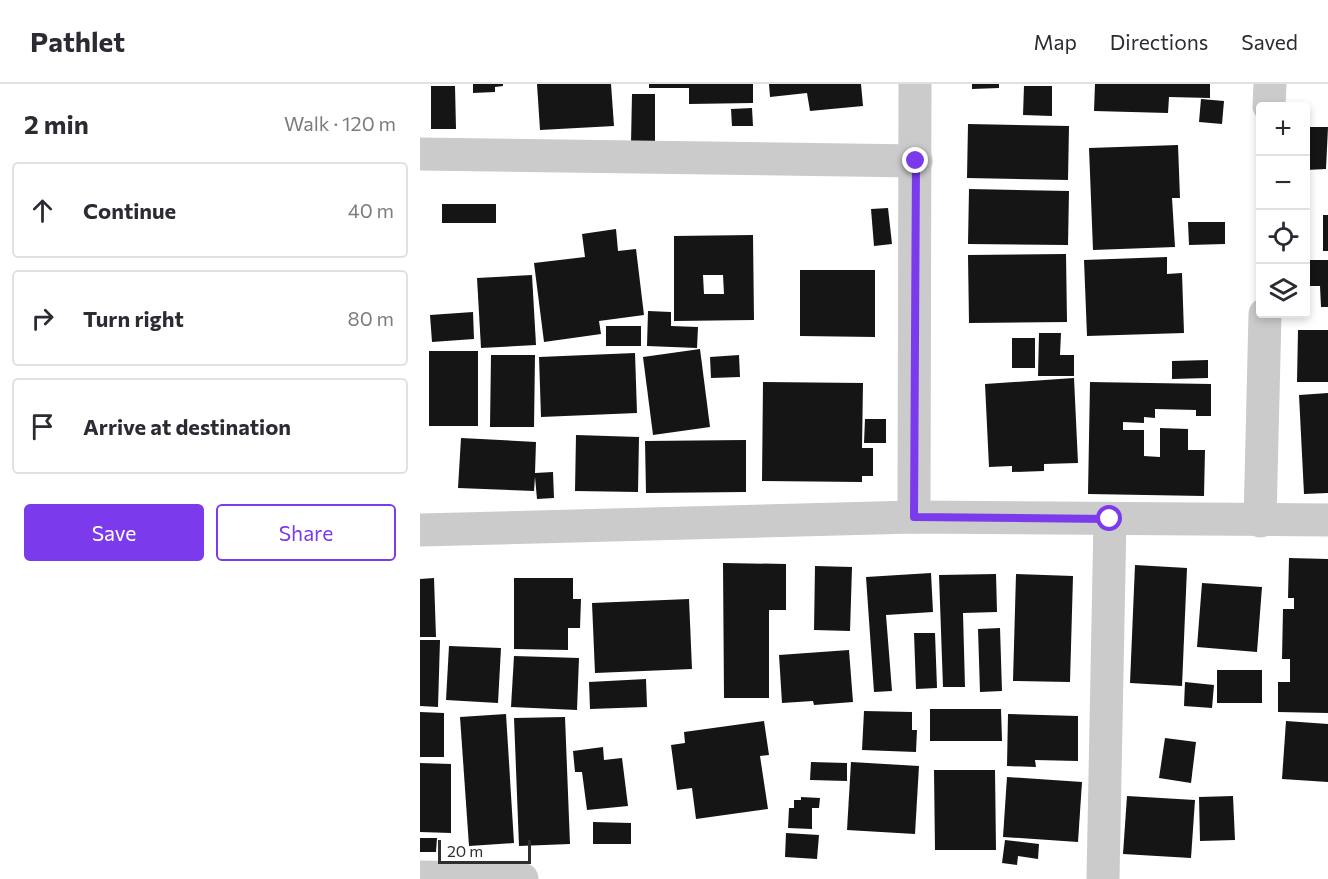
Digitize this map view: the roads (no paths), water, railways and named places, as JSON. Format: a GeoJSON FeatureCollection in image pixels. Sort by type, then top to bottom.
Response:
{"type":"FeatureCollection","features":[{"type":"Feature","properties":{"kind":"street"},"geometry":{"type":"LineString","coordinates":[[914,517],[915,84]]}},
{"type":"Feature","properties":{"kind":"street"},"geometry":{"type":"LineString","coordinates":[[1269,102],[1270,84]]}},
{"type":"Feature","properties":{"kind":"street"},"geometry":{"type":"LineString","coordinates":[[420,154],[916,161]]}},
{"type":"Feature","properties":{"kind":"street"},"geometry":{"type":"LineString","coordinates":[[1260,521],[1265,318]]}},
{"type":"Feature","properties":{"kind":"street"},"geometry":{"type":"LineString","coordinates":[[420,530],[914,517],[1328,520]]}},
{"type":"Feature","properties":{"kind":"street"},"geometry":{"type":"LineString","coordinates":[[1103,879],[1110,519]]}},
{"type":"Feature","properties":{"kind":"street"},"geometry":{"type":"LineString","coordinates":[[420,877],[522,879]]}}]}
